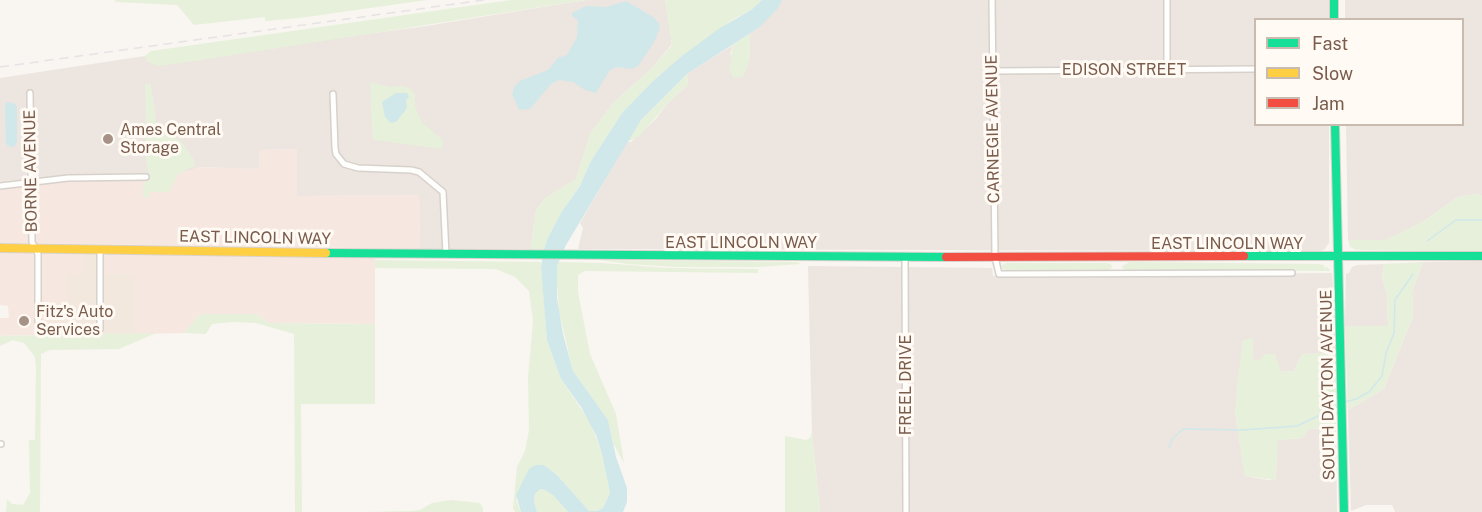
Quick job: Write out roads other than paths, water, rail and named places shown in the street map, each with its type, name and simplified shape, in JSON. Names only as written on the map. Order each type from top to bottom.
[{"type":"main road","points":[[1334,0],[1334,18]]},
{"type":"main road","name":"SOUTH DAYTON AVENUE","points":[[1335,126],[1344,512]]},
{"type":"main road","name":"EAST LINCOLN WAY","points":[[0,248],[530,255],[1339,258],[1482,256]]},
{"type":"street","name":"CARNEGIE AVENUE","points":[[992,0],[995,257]]},
{"type":"street","points":[[1167,0],[1167,70]]},
{"type":"street","name":"EDISON STREET","points":[[993,70],[1254,69]]},
{"type":"street","name":"BORNE AVENUE","points":[[30,93],[32,242],[38,254],[38,321]]},
{"type":"street","points":[[333,94],[334,148],[344,165],[358,168],[411,170],[425,177],[443,192],[446,254]]},
{"type":"street","points":[[0,186],[68,178],[146,177]]},
{"type":"street","points":[[100,249],[100,329]]},
{"type":"street","name":"FREEL DRIVE","points":[[905,257],[906,512]]},
{"type":"street","points":[[995,257],[998,272],[1001,274],[1292,273]]},
{"type":"water","points":[[762,0],[782,0],[778,8],[760,27],[687,74],[641,120],[566,245],[557,266],[557,298],[563,334],[573,371],[608,420],[616,457],[627,488],[627,502],[623,512],[568,512],[554,496],[540,489],[535,494],[534,502],[537,512],[521,512],[516,495],[529,469],[535,465],[544,465],[557,475],[589,511],[603,508],[610,493],[596,435],[581,407],[561,379],[547,340],[541,268],[548,238],[562,211],[580,186],[591,161],[622,113],[682,56],[720,28],[751,10]]},
{"type":"water","points":[[626,1],[653,17],[659,23],[660,28],[653,44],[638,66],[632,69],[616,67],[609,71],[596,93],[585,90],[573,82],[559,80],[551,84],[530,109],[519,110],[512,94],[514,87],[520,81],[548,70],[558,58],[567,55],[577,37],[578,20],[572,16],[572,13],[586,6],[606,7]]},
{"type":"water","points":[[396,93],[407,93],[409,97],[406,100],[407,107],[404,112],[396,122],[391,123],[385,117],[382,102]]},
{"type":"water","points":[[10,102],[17,108],[17,142],[14,147],[6,143],[5,108],[6,103]]},
{"type":"waterway","points":[[1427,241],[1456,220],[1482,220]]},
{"type":"waterway","points":[[1345,402],[1369,392],[1382,376],[1386,353],[1394,333],[1395,300],[1413,274]]},
{"type":"waterway","points":[[1169,448],[1172,439],[1183,429],[1242,430],[1297,426],[1339,406]]},
{"type":"railway","points":[[0,67],[484,0]]},
{"type":"place","name":"Ames Central Storage","points":[[108,139]]},
{"type":"place","name":"Fitz's Auto Services","points":[[24,321]]}]
